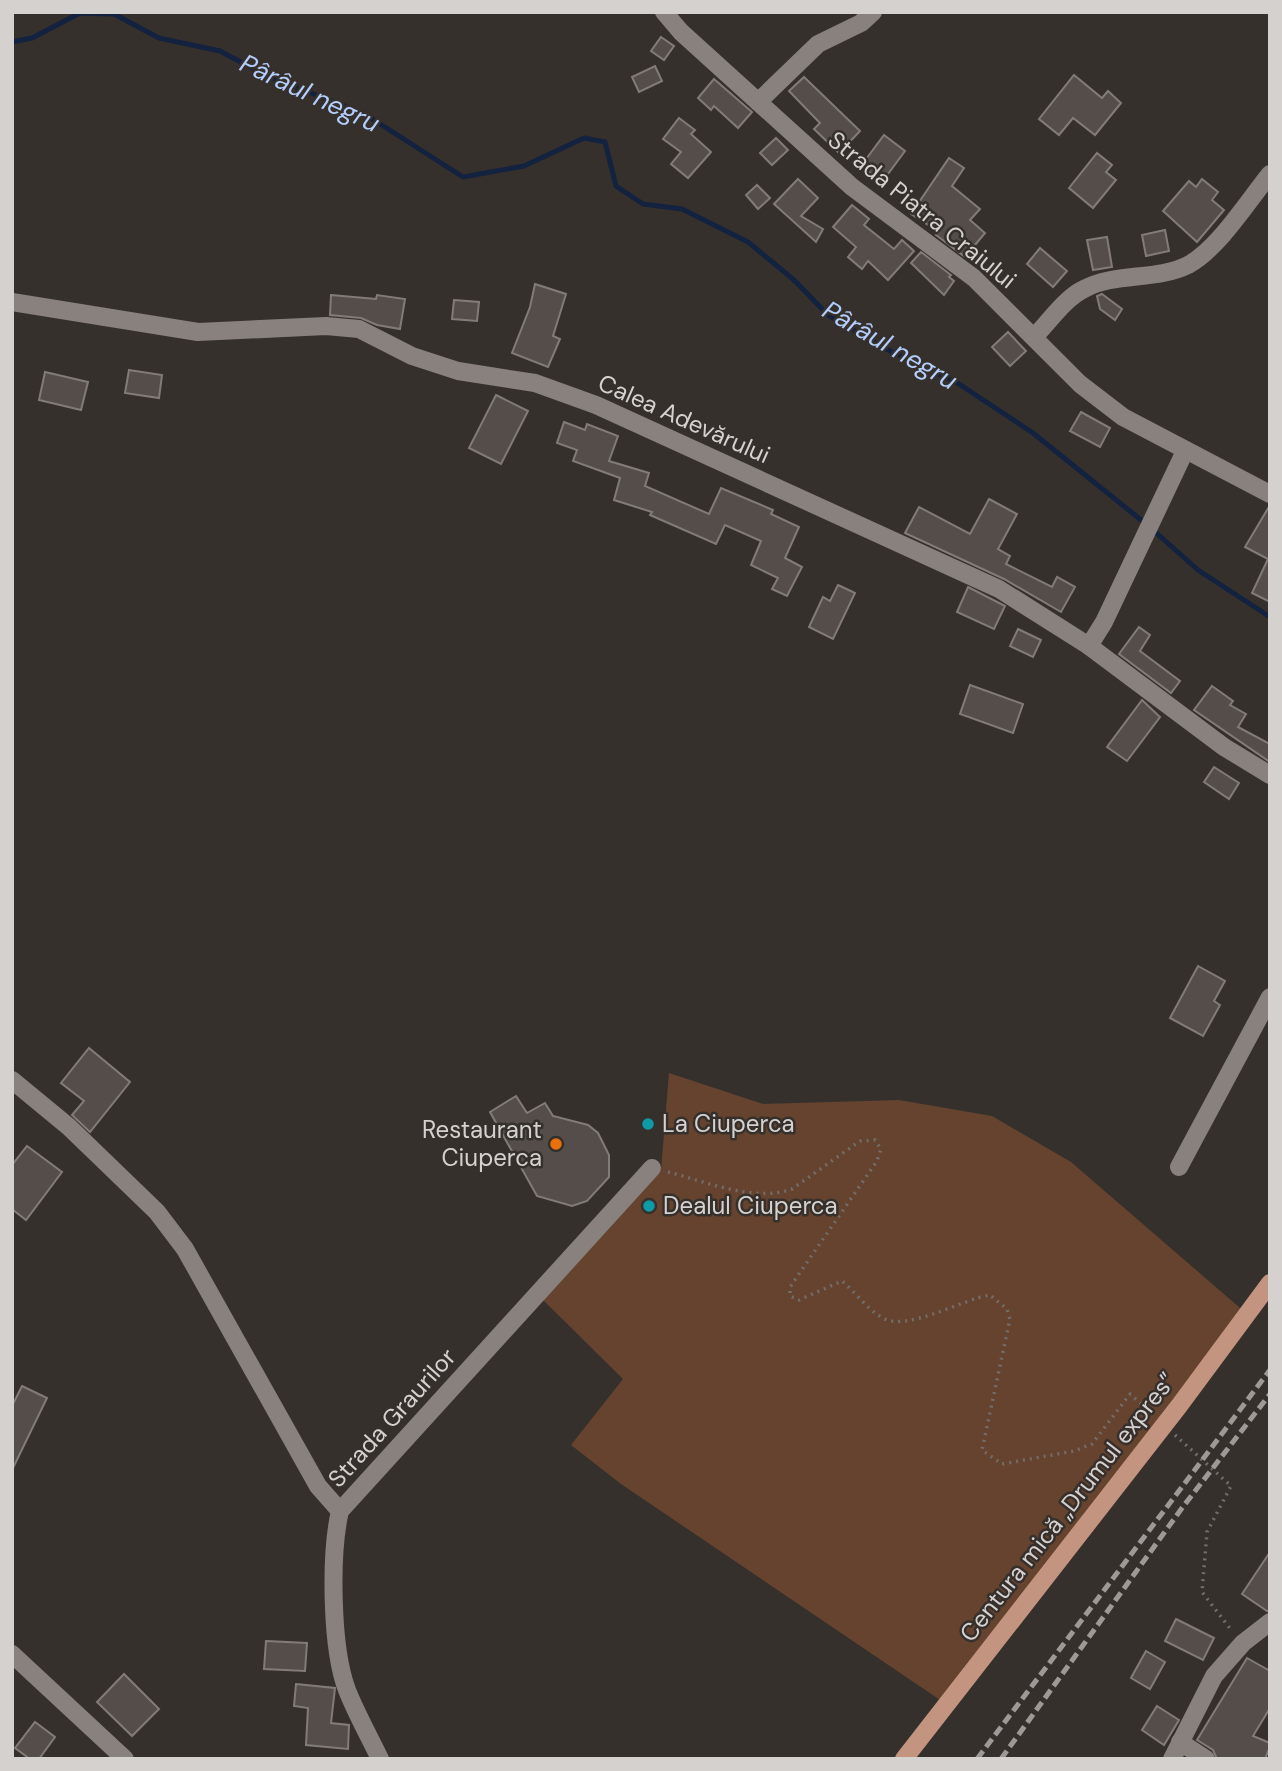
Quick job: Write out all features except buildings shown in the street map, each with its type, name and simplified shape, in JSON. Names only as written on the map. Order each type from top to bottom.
[{"type":"main road","name":"Centura mică „Drumul expres”","points":[[904,1759],[1179,1406],[1270,1283]]},
{"type":"street","name":"Strada Piatra Craiului","points":[[664,12],[681,32],[852,187],[974,278],[1080,384],[1123,417],[1270,494]]},
{"type":"street","points":[[758,102],[818,44],[861,23],[873,12]]},
{"type":"street","points":[[1034,337],[1081,290],[1190,264],[1211,247],[1270,174]]},
{"type":"street","name":"Calea Adevărului","points":[[12,302],[198,332],[326,326],[359,330],[412,356],[458,371],[535,383],[596,405],[999,589],[1089,646],[1224,747],[1270,775]]},
{"type":"street","points":[[1089,646],[1104,622],[1185,451]]},
{"type":"street","points":[[1179,1167],[1270,998]]},
{"type":"street","points":[[12,1080],[69,1127],[158,1212],[185,1249],[318,1486],[340,1511]]},
{"type":"street","name":"Strada Graurilor","points":[[380,1759],[346,1688],[338,1646],[333,1540],[340,1511],[652,1168]]},
{"type":"street","points":[[1206,1759],[1176,1751],[1214,1676],[1243,1643],[1270,1622]]},
{"type":"street","points":[[12,1654],[125,1759]]},
{"type":"path","points":[[652,1168],[760,1194],[782,1193],[792,1189],[860,1141],[875,1140],[881,1149],[877,1161],[790,1287],[790,1296],[799,1300],[842,1281],[885,1320],[909,1321],[990,1295],[1007,1308],[1010,1319],[982,1450],[1002,1464],[1074,1451],[1092,1444],[1130,1394],[1161,1421]]},
{"type":"path","points":[[1171,1431],[1231,1486],[1207,1532],[1202,1592],[1243,1643]]},
{"type":"shaded area","points":[[669,1073],[763,1104],[899,1100],[992,1116],[1071,1162],[1247,1314],[946,1704],[621,1484],[571,1445],[623,1379],[538,1295],[661,1170]]},
{"type":"waterway","name":"Pârâul negru","points":[[12,42],[32,38],[80,13],[114,14],[159,38],[220,51],[269,77],[363,113],[463,177],[524,166],[584,138],[605,142],[616,186],[643,204],[682,209],[748,242],[794,280],[827,314],[882,347],[959,384],[1033,433],[1146,524]]},
{"type":"waterway","name":"Pârâul negru","points":[[1153,530],[1198,570],[1270,617]]},
{"type":"railway","points":[[977,1759],[1270,1370]]},
{"type":"railway","points":[[1001,1759],[1182,1508],[1270,1394]]},
{"type":"place","name":"La Ciuperca","points":[[648,1124]]},
{"type":"place","name":"Restaurant Ciuperca","points":[[556,1144]]},
{"type":"place","name":"Dealul Ciuperca","points":[[649,1206]]}]
